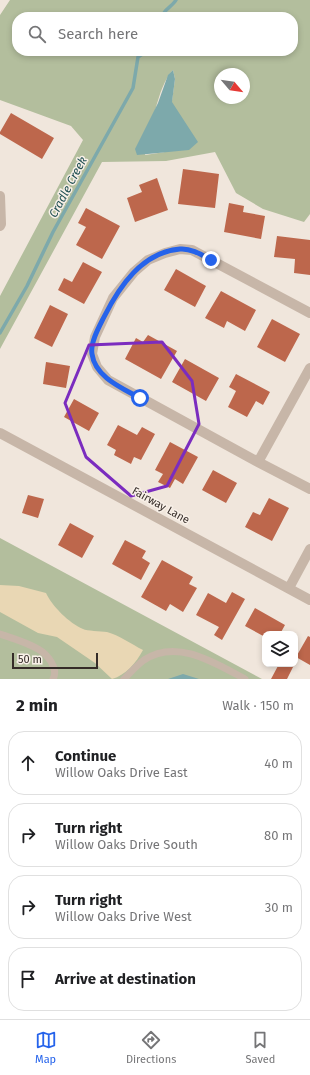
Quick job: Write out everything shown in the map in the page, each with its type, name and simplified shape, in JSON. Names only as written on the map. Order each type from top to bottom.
[{"type":"street","points":[[0,196],[0,226]]},
{"type":"street","points":[[310,312],[192,250],[180,249],[148,260],[134,272],[113,298],[95,337],[92,354],[97,367],[108,380],[258,462],[310,488]]},
{"type":"street","points":[[258,462],[310,368]]},
{"type":"street","name":"Fairway Lane","points":[[0,433],[310,600]]},
{"type":"street","points":[[289,588],[310,549]]},
{"type":"lane","points":[[0,634],[39,649],[51,660],[55,670],[55,677],[53,679]]},
{"type":"lane","points":[[124,679],[144,660],[163,652],[183,652],[205,658],[245,679]]},
{"type":"highlighted area","points":[[162,342],[192,381],[199,424],[167,486],[131,496],[86,457],[65,403],[89,345]]},
{"type":"green space","points":[[10,0],[310,0],[310,214],[304,222],[263,209],[236,193],[215,152],[166,161],[102,162],[0,349],[0,296],[83,140],[71,126],[0,100],[0,15]],"holes":[[[173,70],[175,79],[165,152],[145,155],[155,110],[167,77]]]},
{"type":"green space","points":[[0,538],[262,679],[0,679]]},
{"type":"sand","points":[[0,585],[19,586],[46,593],[52,603],[72,623],[85,630],[112,633],[143,650],[130,668],[122,675],[112,679],[95,663],[57,637],[38,633],[0,612]]},
{"type":"water","points":[[173,70],[175,79],[172,102],[198,142],[189,150],[137,155],[135,149],[158,103],[168,75]]},
{"type":"water","points":[[183,674],[199,679],[168,679]]},
{"type":"building","points":[[11,113],[54,138],[42,159],[0,134]]},
{"type":"building","points":[[183,169],[219,174],[215,208],[178,204]]},
{"type":"building","points":[[157,178],[168,210],[135,222],[127,198],[142,192],[139,185]]},
{"type":"building","points":[[229,203],[244,206],[243,212],[265,216],[261,239],[224,232]]},
{"type":"building","points":[[86,208],[120,226],[102,259],[76,245],[86,227],[78,223]]},
{"type":"building","points":[[277,236],[310,240],[310,275],[294,273],[295,259],[274,257]]},
{"type":"building","points":[[83,262],[102,272],[84,304],[58,290],[64,278],[72,282]]},
{"type":"building","points":[[176,269],[206,286],[195,307],[164,290]]},
{"type":"building","points":[[221,291],[256,310],[245,331],[227,321],[224,328],[205,318]]},
{"type":"building","points":[[50,305],[68,314],[52,347],[34,338]]},
{"type":"building","points":[[272,319],[300,334],[285,362],[257,347]]},
{"type":"building","points":[[148,335],[177,351],[161,379],[125,359],[136,338],[143,342]]},
{"type":"building","points":[[185,359],[219,378],[206,401],[172,382]]},
{"type":"building","points":[[46,362],[70,366],[66,388],[43,384]]},
{"type":"building","points":[[236,374],[270,392],[263,405],[256,401],[247,417],[228,407],[236,391],[229,387]]},
{"type":"building","points":[[74,399],[99,413],[89,431],[64,417]]},
{"type":"building","points":[[118,425],[137,435],[142,427],[155,434],[141,460],[134,457],[131,464],[114,455],[116,450],[107,445]]},
{"type":"building","points":[[170,442],[198,457],[183,484],[175,479],[170,488],[158,482],[163,474],[155,470]]},
{"type":"building","points":[[213,470],[237,483],[226,503],[202,490]]},
{"type":"building","points":[[28,495],[44,499],[38,518],[22,513]]},
{"type":"building","points":[[269,498],[289,508],[272,541],[245,527],[253,512],[260,515]]},
{"type":"building","points":[[70,523],[94,536],[82,558],[58,545]]},
{"type":"building","points":[[125,540],[146,551],[142,558],[150,563],[141,580],[112,564]]},
{"type":"building","points":[[162,560],[193,577],[189,584],[197,588],[183,612],[170,604],[166,611],[141,597]]},
{"type":"building","points":[[232,592],[245,599],[222,640],[214,635],[219,627],[196,615],[208,593],[226,603]]},
{"type":"building","points":[[255,608],[285,625],[282,631],[262,631],[262,635],[245,626]]},
{"type":"building","points":[[308,636],[310,637],[310,665],[298,658],[298,654]]},
{"type":"building","points":[[277,667],[293,667],[287,679],[271,679]]},
{"type":"waterway","name":"Cradle Creek","points":[[164,12],[176,0]]},
{"type":"waterway","name":"Cradle Creek","points":[[0,333],[27,286],[53,232],[133,88],[138,57],[140,56]]},
{"type":"route","points":[[140,398],[108,380],[97,367],[92,354],[95,337],[113,298],[134,272],[148,260],[165,253],[180,249],[192,250],[211,260]]}]
